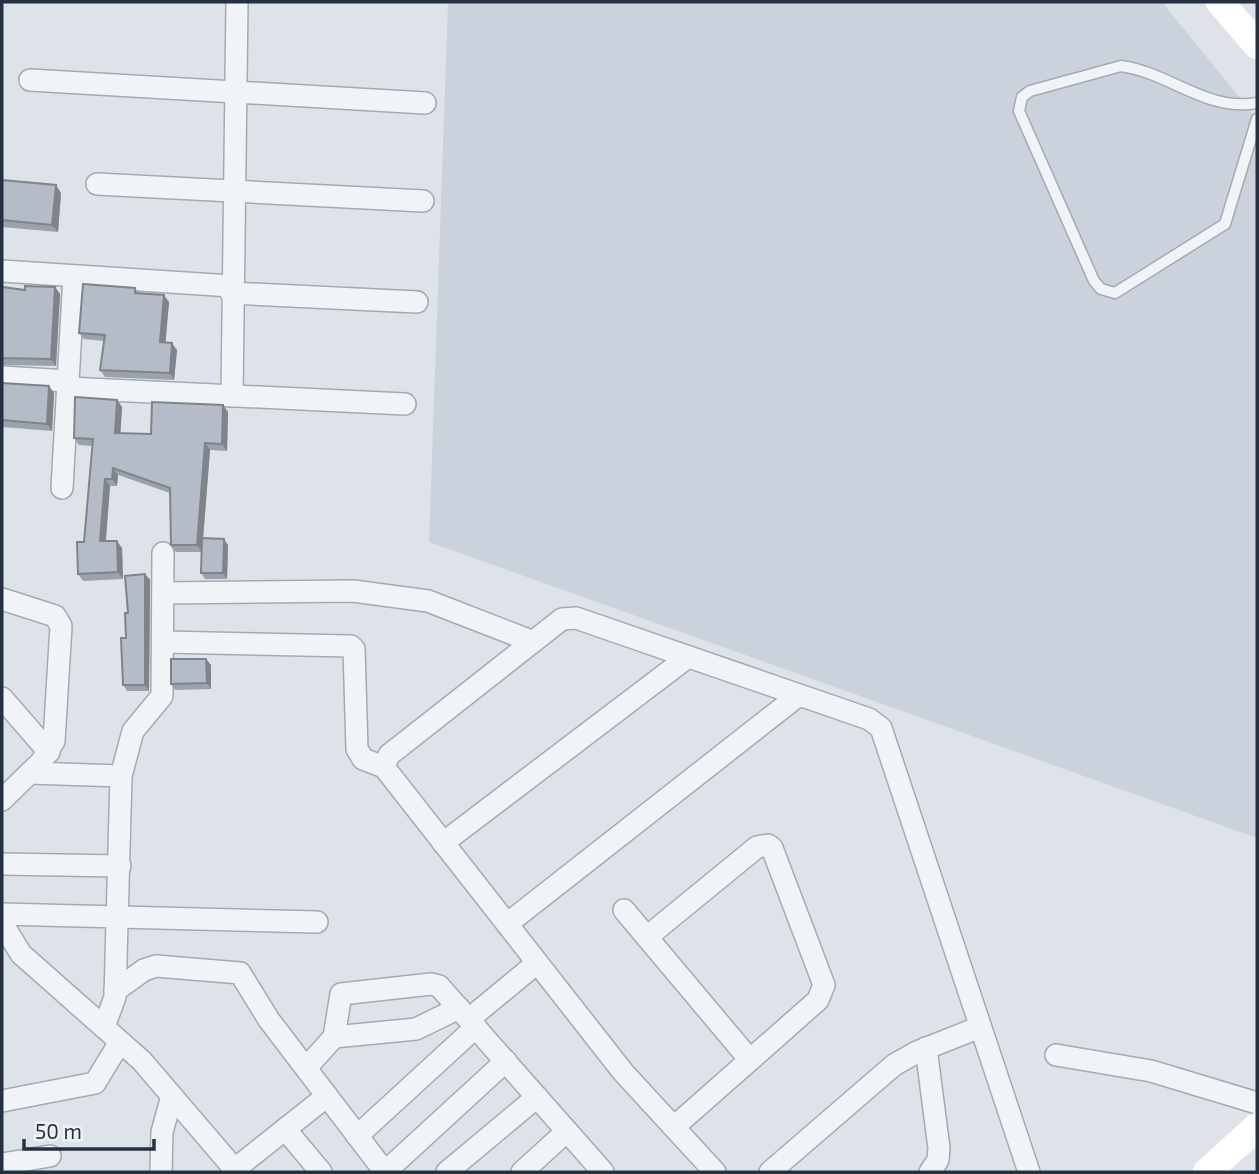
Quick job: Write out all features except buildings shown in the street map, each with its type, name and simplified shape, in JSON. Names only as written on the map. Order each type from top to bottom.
[{"type":"street","points":[[232,396],[231,289],[237,2]]},
{"type":"street","points":[[1220,2],[1257,45]]},
{"type":"street","points":[[30,80],[425,103]]},
{"type":"street","points":[[97,184],[423,201]]},
{"type":"street","points":[[2,271],[417,302]]},
{"type":"street","points":[[62,488],[74,276]]},
{"type":"street","points":[[2,376],[68,384],[232,396],[405,404]]},
{"type":"street","points":[[104,1027],[113,1009],[115,991],[121,776],[133,730],[162,696],[163,553]]},
{"type":"street","points":[[163,593],[353,592],[428,600],[531,641]]},
{"type":"street","points":[[2,598],[55,615],[59,620],[56,732],[49,752],[2,800]]},
{"type":"street","points":[[384,767],[389,755],[554,622],[569,617],[869,719],[881,728],[1029,1172]]},
{"type":"street","points":[[163,642],[351,646],[357,749],[363,759],[384,767],[623,1072],[715,1172]]},
{"type":"street","points":[[443,843],[688,657]]},
{"type":"street","points":[[507,924],[799,695]]},
{"type":"street","points":[[2,698],[49,752]]},
{"type":"street","points":[[30,773],[121,776]]},
{"type":"street","points":[[647,937],[757,847],[768,845],[772,848],[824,985],[818,1000],[674,1127]]},
{"type":"street","points":[[2,864],[120,866]]},
{"type":"street","points":[[624,910],[750,1060]]},
{"type":"street","points":[[2,914],[317,922]]},
{"type":"street","points":[[2,923],[9,946],[120,1042],[172,1096],[236,1171],[327,1096]]},
{"type":"street","points":[[357,1136],[468,1018],[537,962]]},
{"type":"street","points":[[115,991],[144,970],[156,966],[240,973],[269,1020],[385,1172],[506,1061]]},
{"type":"street","points":[[306,1068],[334,1037],[338,997],[344,992],[431,984],[444,990],[567,1131],[597,1170]]},
{"type":"street","points":[[334,1037],[416,1029],[468,1018]]},
{"type":"street","points":[[770,1172],[894,1065],[926,1048],[980,1027]]},
{"type":"street","points":[[2,1101],[95,1083],[120,1042]]},
{"type":"street","points":[[926,1048],[939,1148],[938,1160],[930,1172]]},
{"type":"street","points":[[1056,1055],[1151,1071],[1257,1103]]},
{"type":"street","points":[[161,1172],[162,1132],[172,1096]]},
{"type":"street","points":[[447,1172],[537,1097]]},
{"type":"street","points":[[1208,1172],[1257,1127]]},
{"type":"street","points":[[285,1129],[321,1172]]},
{"type":"street","points":[[522,1172],[567,1131]]},
{"type":"street","points":[[2,1164],[51,1156]]},
{"type":"lane","points":[[1257,103],[1240,106],[1222,104],[1137,68],[1121,66],[1030,91],[1022,97],[1019,111],[1094,281],[1101,289],[1115,293],[1225,224],[1257,119]]},
{"type":"shaded area","points":[[448,2],[1162,2],[1257,119],[1257,838],[429,542]]}]
